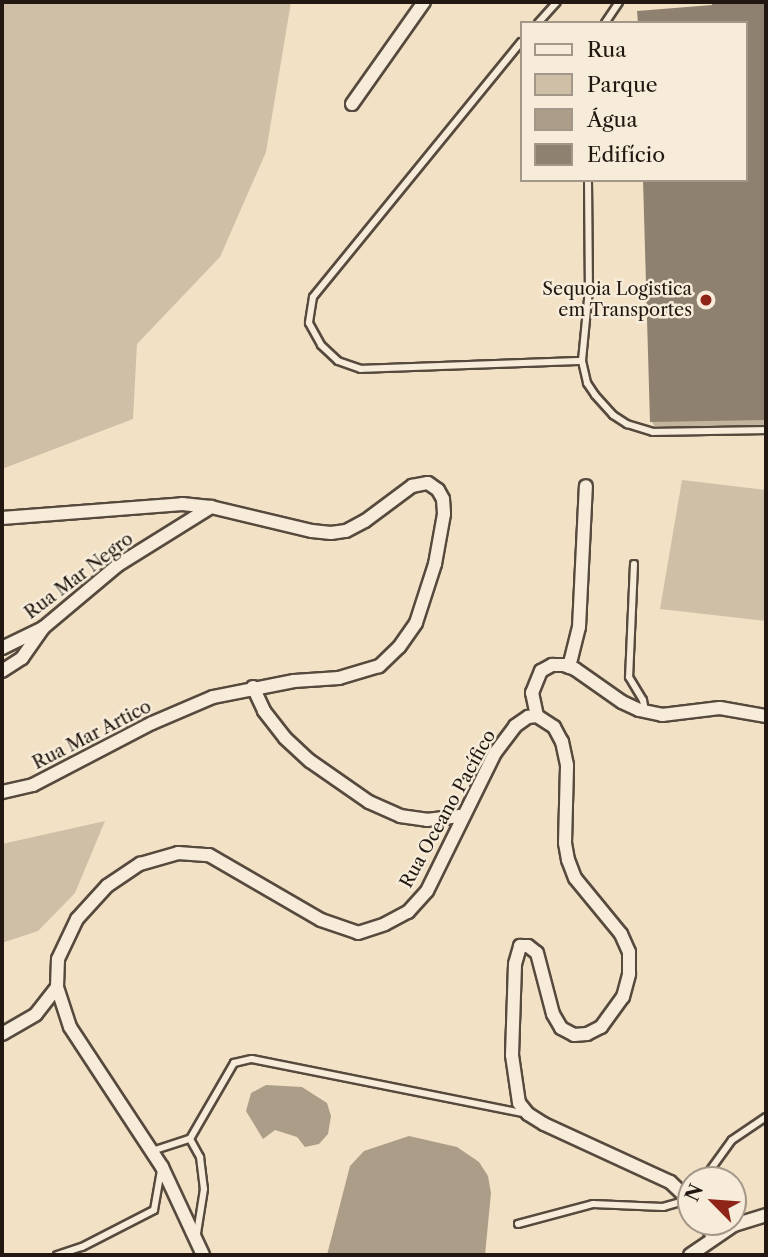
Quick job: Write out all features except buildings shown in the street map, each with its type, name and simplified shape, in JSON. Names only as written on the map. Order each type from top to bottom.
[{"type":"street","points":[[352,104],[424,2]]},
{"type":"street","name":"Rua Mar Artico","points":[[2,792],[33,785],[197,703],[253,687],[358,674],[379,666],[399,648],[416,623],[426,596],[444,514],[443,499],[438,490],[428,483],[420,483],[365,522],[331,533],[211,507]]},
{"type":"street","points":[[569,667],[579,628],[586,486]]},
{"type":"street","points":[[2,518],[156,504],[211,507]]},
{"type":"street","name":"Rua Mar Negro","points":[[2,648],[43,628],[118,565],[211,507]]},
{"type":"street","points":[[2,671],[22,658],[43,628]]},
{"type":"street","points":[[677,1188],[670,1182],[528,1114],[519,1103],[512,1055],[515,964],[520,946],[528,946],[537,953],[553,1014],[561,1028],[574,1035],[587,1034],[608,1018],[623,997],[629,974],[629,953],[621,934],[575,878],[568,860],[565,843],[567,765],[562,741],[554,727],[537,716],[532,693],[541,671],[552,665],[569,667],[622,702],[645,711],[662,715],[720,708],[766,716]]},
{"type":"street","points":[[253,687],[264,711],[285,738],[310,761],[369,802],[400,816],[427,820],[462,816]]},
{"type":"street","name":"Rua Oceano Pacífico","points":[[57,987],[58,959],[77,919],[107,886],[140,864],[178,853],[209,855],[321,920],[358,933],[408,912],[427,891],[495,753],[515,726],[528,717],[537,716]]},
{"type":"street","points":[[2,1034],[36,1014],[57,987]]},
{"type":"street","points":[[57,987],[70,1027],[162,1167],[204,1255]]},
{"type":"street","points":[[690,1255],[734,1225],[766,1215]]},
{"type":"lane","points":[[540,21],[557,2]]},
{"type":"lane","points":[[606,21],[619,2]]},
{"type":"lane","points":[[520,43],[313,298],[309,323],[321,345],[338,361],[361,369],[582,360]]},
{"type":"lane","points":[[588,182],[589,289],[582,360],[587,383],[595,395],[613,415],[626,424],[653,432],[766,430]]},
{"type":"lane","points":[[634,564],[629,677],[645,711]]},
{"type":"lane","points":[[152,1151],[190,1139],[234,1063],[251,1059],[528,1114]]},
{"type":"lane","points":[[713,1166],[732,1140],[766,1117]]},
{"type":"lane","points":[[190,1139],[200,1157],[204,1189],[195,1241]]},
{"type":"lane","points":[[57,1255],[82,1247],[153,1210],[162,1167]]},
{"type":"lane","points":[[518,1224],[593,1204],[663,1207],[677,1203]]},
{"type":"green space","points":[[2,2],[291,2],[266,152],[220,257],[137,344],[133,419],[2,469]]},
{"type":"green space","points":[[682,480],[766,490],[766,621],[660,609]]},
{"type":"green space","points":[[105,821],[75,893],[38,931],[2,943],[2,844]]},
{"type":"water","points":[[266,1085],[302,1087],[327,1103],[331,1116],[328,1134],[319,1144],[305,1147],[297,1137],[275,1130],[263,1139],[246,1111],[251,1093]]},
{"type":"water","points":[[409,1136],[457,1147],[479,1162],[488,1176],[491,1193],[485,1255],[327,1255],[350,1166],[364,1151]]},
{"type":"place","name":"Sequoia Logistica em Transportes","points":[[706,300]]}]
